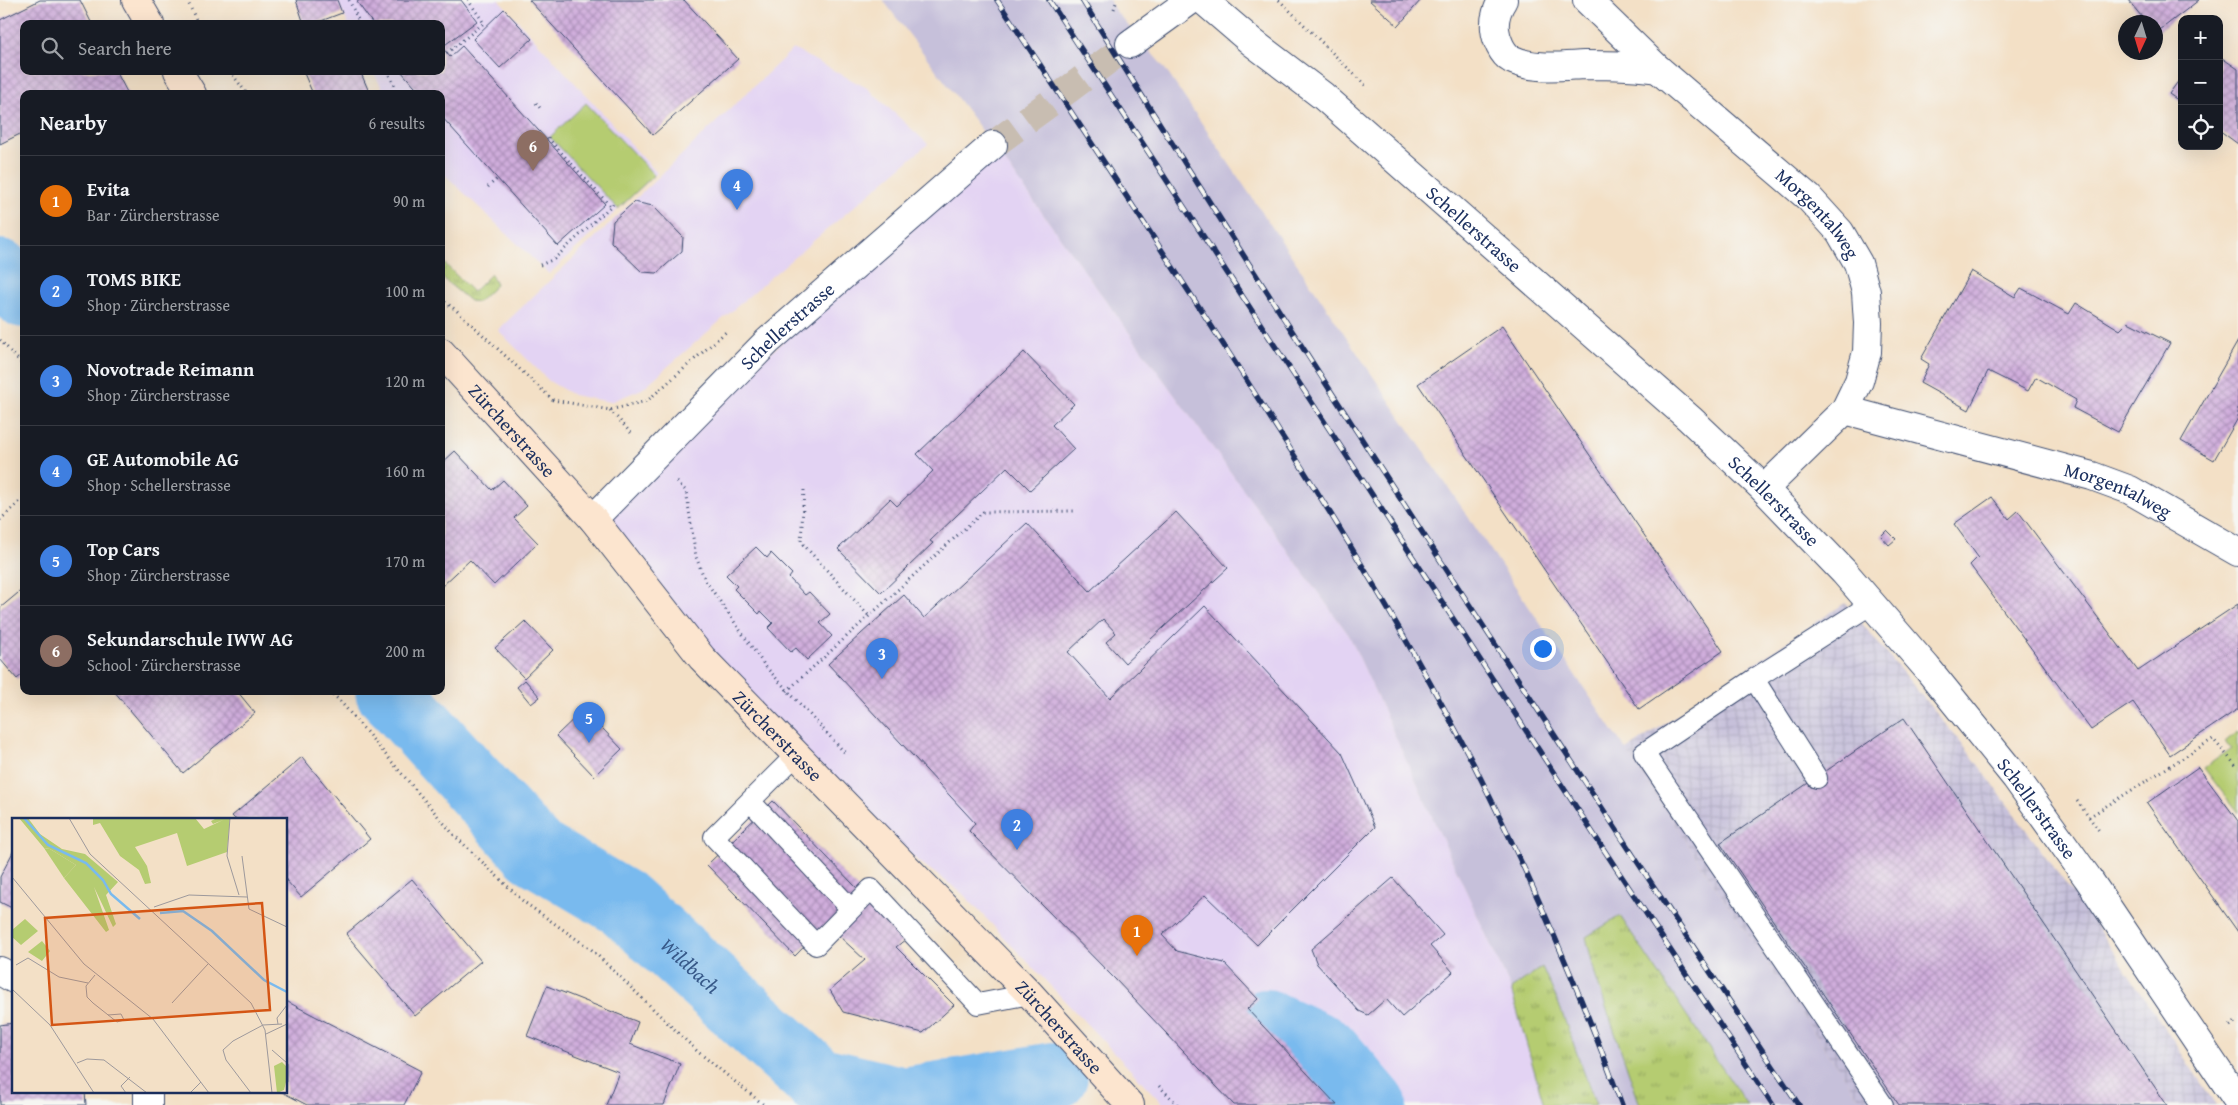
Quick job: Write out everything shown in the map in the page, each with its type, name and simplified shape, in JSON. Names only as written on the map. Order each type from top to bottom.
[{"type":"main road","points":[[136,0],[148,20]]},
{"type":"main road","points":[[180,75],[190,90]]},
{"type":"main road","name":"Zürcherstrasse","points":[[445,356],[593,519],[702,658],[1030,994],[1130,1105]]},
{"type":"street","points":[[1130,44],[1191,0]]},
{"type":"street","name":"Schellerstrasse","points":[[1203,0],[1252,42],[1331,103],[1690,419],[1764,489],[1873,603],[2016,778],[2087,877],[2238,1101]]},
{"type":"street","points":[[1503,0],[1494,20],[1495,35],[1501,48],[1509,58],[1524,64],[1543,66],[1618,65],[1658,69]]},
{"type":"street","name":"Morgentalweg","points":[[1587,0],[1658,69],[1809,198],[1840,232],[1858,263],[1866,292],[1868,323],[1867,352],[1859,381],[1845,410],[1764,489]]},
{"type":"street","name":"Schellerstrasse","points":[[593,519],[768,341],[993,145]]},
{"type":"street","name":"Morgentalweg","points":[[1845,410],[2092,476],[2130,490],[2238,552]]},
{"type":"street","points":[[0,971],[12,977]]},
{"type":"street","points":[[148,1092],[148,1105]]},
{"type":"lane","points":[[1873,603],[1644,753],[1883,1105]]},
{"type":"lane","points":[[1754,680],[1816,778]]},
{"type":"lane","points":[[796,755],[714,837],[809,938],[816,945],[871,889],[978,1004],[1030,994]]},
{"type":"lane","points":[[750,801],[851,909]]},
{"type":"path","points":[[187,0],[196,20]]},
{"type":"path","points":[[349,0],[358,20]]},
{"type":"path","points":[[447,53],[484,22],[468,0]]},
{"type":"path","points":[[1114,9],[1117,0]]},
{"type":"path","points":[[233,75],[244,90]]},
{"type":"path","points":[[389,75],[396,88]]},
{"type":"path","points":[[536,103],[540,108]]},
{"type":"path","points":[[540,265],[554,259],[612,205],[548,138]]},
{"type":"path","points":[[488,187],[498,178]]},
{"type":"path","points":[[445,302],[553,400],[610,410]]},
{"type":"path","points":[[0,340],[20,362]]},
{"type":"path","points":[[804,490],[801,542],[868,616]]},
{"type":"path","points":[[686,491],[696,557],[705,580],[765,666],[851,759]]},
{"type":"path","points":[[0,520],[20,502]]},
{"type":"path","points":[[787,690],[983,512],[1076,511]]},
{"type":"path","points":[[333,695],[454,835],[524,902],[592,950],[697,1051],[764,1105]]},
{"type":"path","points":[[2089,817],[2213,739],[2238,768]]},
{"type":"path","points":[[2230,1026],[2238,1020]]},
{"type":"path","points":[[1158,1084],[1178,1105]]},
{"type":"path","points":[[1167,1101],[1171,1098]]},
{"type":"shaded area","points":[[337,0],[499,0],[657,173],[549,274],[445,175],[445,90],[383,90],[375,75],[445,75],[445,20],[346,20]]},
{"type":"shaded area","points":[[883,0],[1109,0],[1114,9],[1163,66],[1626,750],[1716,888],[1863,1105],[1747,1105],[1620,916],[1586,937],[1596,978],[1640,1105],[1596,1105],[1558,1002],[1542,967],[1511,989],[1349,635],[993,145]]},
{"type":"shaded area","points":[[793,49],[867,88],[928,144],[642,389],[610,402],[573,395],[549,381],[498,330]]},
{"type":"shaded area","points":[[993,145],[1349,635],[1511,989],[1544,1105],[1164,1105],[963,894],[855,814],[593,519]]},
{"type":"shaded area","points":[[1845,603],[1971,755],[2088,914],[2216,1105],[1863,1105],[1716,888],[1626,750]]},
{"type":"green space","points":[[586,103],[654,175],[618,209],[550,137]]},
{"type":"green space","points":[[445,264],[473,292],[491,274],[496,285],[478,302],[470,301],[445,280]]},
{"type":"green space","points":[[2238,731],[2238,813],[2204,768],[2232,748],[2225,742]]},
{"type":"green space","points":[[1620,916],[1747,1105],[1640,1105],[1596,978],[1586,937]]},
{"type":"green space","points":[[1542,967],[1558,1002],[1596,1105],[1544,1105],[1511,989]]},
{"type":"building","points":[[40,0],[80,0],[90,20],[20,20],[20,75],[118,75],[126,90],[20,90],[20,134],[0,144],[0,20]]},
{"type":"building","points":[[296,0],[337,0],[342,13],[324,20],[303,20]]},
{"type":"building","points":[[360,0],[461,0],[477,21],[445,45],[445,20],[370,20],[357,2]]},
{"type":"building","points":[[529,0],[684,0],[738,59],[653,135]]},
{"type":"building","points":[[1369,0],[1421,0],[1398,26]]},
{"type":"building","points":[[2128,0],[2199,0],[2163,28],[2163,15],[2140,15]]},
{"type":"building","points":[[504,9],[532,39],[500,68],[473,39]]},
{"type":"building","points":[[462,46],[605,204],[558,246],[445,120],[445,90],[418,90],[404,75],[445,75],[445,51],[450,57]]},
{"type":"building","points":[[2223,59],[2238,69],[2238,144],[2223,133]]},
{"type":"building","points":[[305,75],[362,75],[368,90],[311,90]]},
{"type":"building","points":[[2178,82],[2178,100],[2169,94]]},
{"type":"building","points":[[634,202],[653,206],[683,237],[682,251],[657,273],[642,272],[611,242],[613,221]]},
{"type":"building","points":[[1971,271],[2015,297],[2021,288],[2069,314],[2076,303],[2120,330],[2128,322],[2170,343],[2118,432],[2073,408],[2076,400],[2036,377],[2028,391],[1988,371],[1969,410],[1920,383],[1929,364],[1921,359]]},
{"type":"building","points":[[1502,326],[1723,651],[1639,709],[1418,384]]},
{"type":"building","points":[[2238,341],[2238,418],[2214,460],[2181,441]]},
{"type":"building","points":[[1024,352],[1074,404],[1052,425],[1074,449],[1030,490],[1007,467],[930,541],[933,543],[881,593],[838,549],[890,499],[897,506],[933,471],[917,454]]},
{"type":"building","points":[[455,451],[492,490],[503,480],[527,506],[514,518],[538,543],[494,585],[470,560],[445,583],[445,460]]},
{"type":"building","points":[[1992,497],[2009,519],[2018,511],[2138,671],[2238,604],[2238,709],[2170,755],[2133,702],[2091,730],[1970,565],[1978,557],[1954,524]]},
{"type":"building","points":[[1176,512],[1228,568],[1125,663],[1106,642],[1116,633],[1103,619],[1068,652],[1110,698],[1205,606],[1342,753],[1375,827],[1257,945],[1205,895],[1162,935],[1177,951],[1224,963],[1258,999],[1247,1009],[1337,1105],[1234,1105],[1115,979],[969,831],[975,823],[828,664],[904,595],[924,618],[1027,523],[1090,591]]},
{"type":"building","points":[[1887,530],[1896,539],[1889,545],[1881,536]]},
{"type":"building","points":[[756,547],[767,558],[771,553],[792,574],[789,578],[805,595],[809,592],[830,614],[820,623],[832,636],[807,660],[796,648],[791,652],[768,628],[773,623],[761,611],[759,614],[734,589],[737,586],[726,575]]},
{"type":"building","points":[[20,591],[20,676],[17,679],[0,659],[0,608]]},
{"type":"building","points":[[525,621],[553,650],[524,678],[495,648]]},
{"type":"building","points":[[525,680],[540,697],[531,704],[517,687]]},
{"type":"building","points":[[117,695],[240,695],[255,713],[183,773]]},
{"type":"building","points":[[584,709],[622,749],[594,776],[556,736]]},
{"type":"building","points":[[1904,718],[2167,1105],[1899,1105],[1720,843]]},
{"type":"building","points":[[302,757],[370,839],[301,897],[288,882],[288,818],[234,818],[232,816]]},
{"type":"building","points":[[2198,767],[2238,821],[2238,932],[2147,803]]},
{"type":"building","points":[[773,801],[906,939],[896,947],[954,1005],[923,1033],[843,1012],[830,990],[865,960],[826,924],[795,956],[707,865]]},
{"type":"building","points":[[12,854],[12,908],[0,902],[0,877]]},
{"type":"building","points":[[1393,878],[1443,935],[1430,946],[1453,972],[1402,1017],[1386,999],[1368,1015],[1359,1011],[1317,964],[1311,949]]},
{"type":"building","points":[[412,879],[481,961],[415,1016],[346,934]]},
{"type":"building","points":[[547,986],[638,1022],[630,1044],[680,1064],[664,1105],[606,1105],[619,1072],[527,1036]]},
{"type":"building","points":[[288,1002],[421,1071],[404,1105],[307,1105],[282,1092],[288,1092]]},
{"type":"building","points":[[12,1023],[12,1092],[85,1092],[86,1105],[0,1105],[0,1025]]},
{"type":"waterway","name":"Wildbach","points":[[0,273],[20,290]]},
{"type":"waterway","name":"Wildbach","points":[[393,695],[534,851],[624,904],[817,1080],[904,1101],[1054,1076]]},
{"type":"waterway","name":"Wildbach","points":[[1266,1023],[1326,1050],[1373,1105]]},
{"type":"tunnel","points":[[993,145],[1130,44]]},
{"type":"railway","points":[[997,0],[1273,421],[1411,648],[1474,765],[1515,848],[1589,1018],[1622,1105]]},
{"type":"railway","points":[[1049,0],[1608,856],[1773,1105]]},
{"type":"railway","points":[[1082,0],[1234,241],[1389,481],[1799,1105]]},
{"type":"place","name":"Sekundarschule IWW AG","points":[[533,171]]},
{"type":"place","name":"GE Automobile AG","points":[[737,210]]},
{"type":"place","name":"Novotrade Reimann","points":[[882,679]]},
{"type":"place","name":"Top Cars","points":[[589,743]]},
{"type":"place","name":"TOMS BIKE","points":[[1017,850]]},
{"type":"place","name":"Evita","points":[[1137,956]]}]
